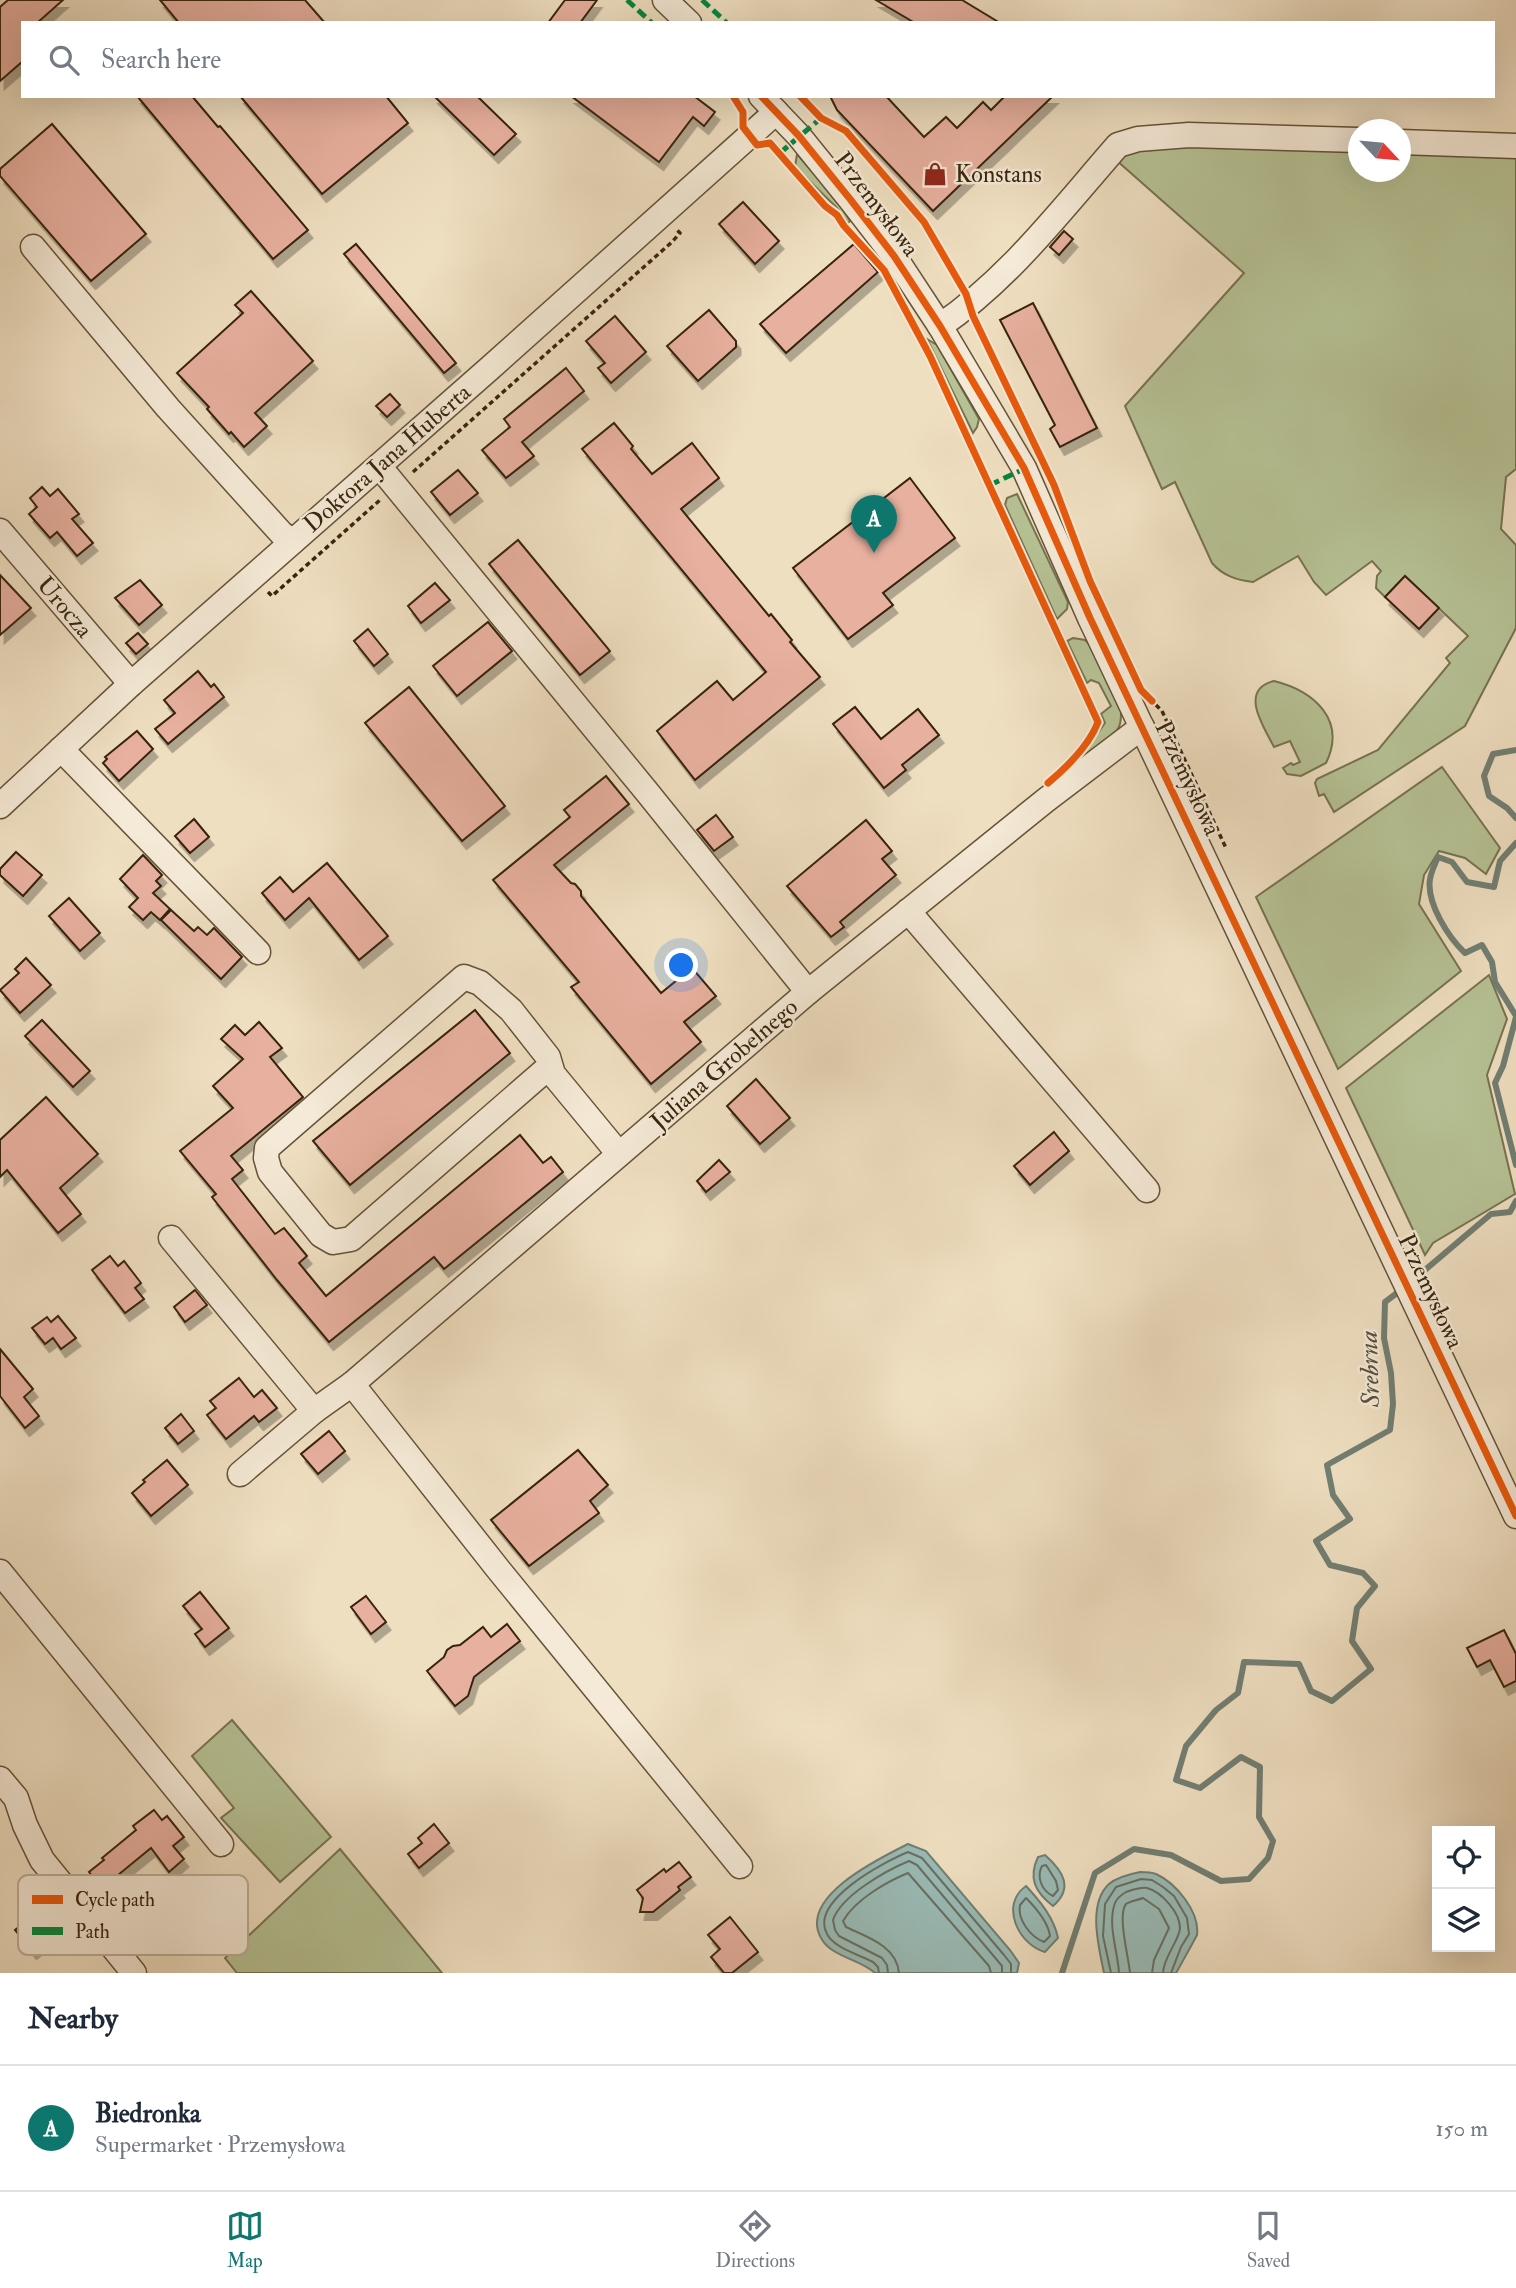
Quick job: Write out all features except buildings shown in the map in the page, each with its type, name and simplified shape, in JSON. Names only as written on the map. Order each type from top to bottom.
[{"type":"street","points":[[665,0],[687,21]]},
{"type":"street","name":"Przemysłowa","points":[[769,104],[799,136],[894,256],[940,326],[1024,468],[1090,618],[1516,1516]]},
{"type":"street","name":"Doktora Jana Huberta","points":[[2,799],[379,466],[769,104]]},
{"type":"street","points":[[940,326],[969,306],[1007,271],[1118,145],[1138,139],[1189,135],[1348,140]]},
{"type":"street","points":[[1411,142],[1516,146]]},
{"type":"street","points":[[33,247],[168,408],[282,534],[293,541]]},
{"type":"street","points":[[379,466],[808,992]]},
{"type":"street","name":"Urocza","points":[[0,531],[131,684]]},
{"type":"street","name":"Juliana Grobelnego","points":[[240,1474],[314,1411],[352,1384],[808,992],[1046,800],[1142,727]]},
{"type":"street","points":[[61,749],[258,952]]},
{"type":"street","points":[[908,911],[1147,1190]]},
{"type":"street","points":[[550,1066],[351,1239],[333,1242],[321,1235],[267,1165],[267,1148],[464,977],[480,983],[511,1010],[548,1057],[553,1074],[562,1087],[619,1154]]},
{"type":"street","points":[[171,1238],[314,1411]]},
{"type":"street","points":[[352,1384],[490,1559],[740,1866]]},
{"type":"street","points":[[0,1573],[221,1844]]},
{"type":"street","points":[[0,1779],[16,1798],[25,1825],[42,1860],[54,1875]]},
{"type":"street","points":[[119,1955],[134,1973]]},
{"type":"path","points":[[265,590],[272,596],[672,242]]},
{"type":"green space","points":[[1172,144],[1348,145],[1348,182],[1411,182],[1411,147],[1516,152],[1516,469],[1506,477],[1501,529],[1516,545],[1516,628],[1465,726],[1334,812],[1324,794],[1319,796],[1315,783],[1317,779],[1378,750],[1450,663],[1446,658],[1468,636],[1405,576],[1385,597],[1376,588],[1377,576],[1381,571],[1372,561],[1326,595],[1314,582],[1298,556],[1253,582],[1231,577],[1212,563],[1175,482],[1162,489],[1125,406],[1244,273],[1115,159],[1127,150]]},
{"type":"green space","points":[[797,154],[839,203],[850,221],[848,223],[837,208],[795,167]]},
{"type":"green space","points":[[927,339],[937,345],[979,419],[973,433]]},
{"type":"green space","points":[[1017,494],[1068,602],[1067,609],[1057,619],[1005,505],[1007,498]]},
{"type":"green space","points":[[1073,638],[1085,640],[1090,645],[1121,711],[1116,731],[1073,768],[1105,723],[1101,714],[1111,706],[1099,683],[1091,680],[1087,683],[1067,641]]},
{"type":"green space","points":[[1274,681],[1314,700],[1329,721],[1332,733],[1331,748],[1326,763],[1301,776],[1287,774],[1283,768],[1300,762],[1290,741],[1274,747],[1257,710],[1257,692]]},
{"type":"green space","points":[[1442,767],[1500,848],[1486,874],[1465,858],[1439,851],[1424,875],[1419,904],[1461,971],[1338,1069],[1256,897]]},
{"type":"green space","points":[[1489,975],[1507,1019],[1487,1075],[1515,1194],[1433,1243],[1425,1255],[1346,1088]]},
{"type":"green space","points":[[232,1720],[331,1837],[280,1882],[221,1818],[234,1808],[192,1756]]},
{"type":"green space","points":[[340,1849],[442,1973],[237,1973],[225,1958],[228,1955],[248,1955],[248,1936]]},
{"type":"water","points":[[908,1844],[926,1851],[1010,1950],[1019,1963],[1017,1973],[875,1973],[832,1950],[826,1944],[821,1938],[817,1923],[821,1908],[831,1894],[862,1869]]},
{"type":"water","points":[[1045,1855],[1057,1867],[1064,1880],[1063,1893],[1053,1906],[1038,1890],[1034,1878],[1038,1857]]},
{"type":"water","points":[[1140,1872],[1156,1874],[1179,1891],[1195,1917],[1197,1935],[1176,1973],[1104,1973],[1096,1927],[1098,1903],[1109,1884]]},
{"type":"water","points":[[1026,1886],[1046,1910],[1056,1931],[1058,1938],[1045,1952],[1027,1941],[1016,1924],[1014,1903]]},
{"type":"waterway","name":"Srebrna","points":[[1516,750],[1493,754],[1484,776],[1489,796],[1516,818]]},
{"type":"waterway","name":"Srebrna","points":[[1516,843],[1500,861],[1494,887],[1467,882],[1452,862],[1438,857],[1430,888],[1440,919],[1465,953],[1482,945],[1492,962],[1495,982],[1516,1016]]},
{"type":"waterway","name":"Srebrna","points":[[1516,1017],[1503,1066],[1495,1083],[1516,1165]]},
{"type":"waterway","name":"Srebrna","points":[[1412,1281],[1491,1214],[1510,1212],[1516,1201]]},
{"type":"waterway","name":"Srebrna","points":[[1062,1973],[1095,1873],[1134,1849],[1171,1855],[1221,1881],[1249,1879],[1268,1858],[1273,1841],[1259,1817],[1260,1767],[1241,1757],[1200,1788],[1176,1780],[1186,1746],[1216,1710],[1238,1693],[1244,1662],[1299,1664],[1311,1691],[1332,1701],[1371,1669],[1352,1641],[1357,1608],[1375,1586],[1363,1573],[1330,1565],[1316,1541],[1350,1519],[1333,1495],[1327,1465],[1390,1430],[1393,1404],[1391,1373],[1384,1338],[1385,1302],[1401,1290]]},
{"type":"marked path","points":[[627,0],[650,21]]},
{"type":"marked path","points":[[702,0],[725,21]]},
{"type":"marked path","points":[[780,153],[821,118]]},
{"type":"marked path","points":[[990,485],[1028,467]]},
{"type":"cycle path","points":[[734,98],[743,112],[743,127],[757,145],[770,143],[884,270],[930,356],[1098,722],[1083,748],[1048,783]]},
{"type":"cycle path","points":[[763,98],[799,136],[894,256],[940,326],[1024,468],[1090,618],[1516,1516]]},
{"type":"cycle path","points":[[802,98],[821,118],[846,131],[924,222],[966,294],[973,316],[1054,485],[1090,581],[1141,690],[1152,701]]},
{"type":"place","name":"Konstans","points":[[935,174]]},
{"type":"place","name":"Biedronka","points":[[874,553]]}]
